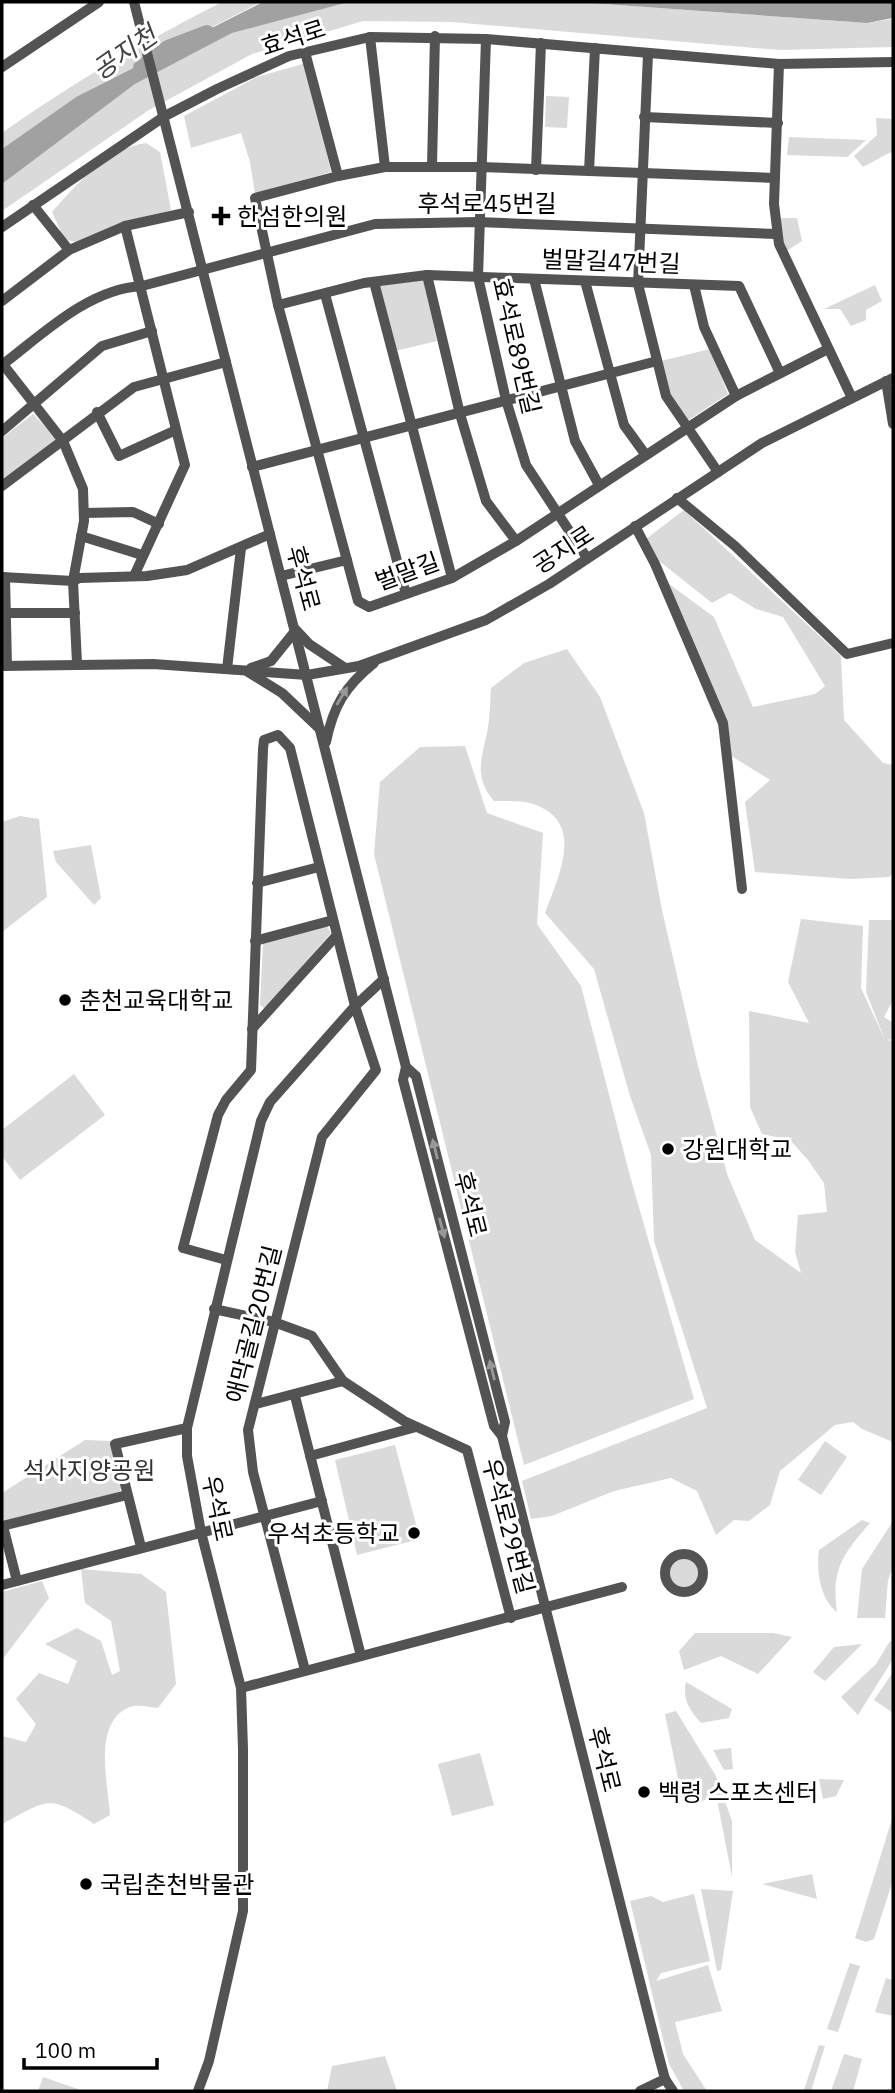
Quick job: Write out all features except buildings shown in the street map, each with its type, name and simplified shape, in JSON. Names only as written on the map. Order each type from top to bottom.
[{"type":"street","points":[[2,67],[99,2]]},
{"type":"street","name":"후석로","points":[[134,2],[406,1067],[416,1076],[423,1102],[505,1422],[502,1436],[665,2079],[673,2091]]},
{"type":"street","points":[[432,166],[435,36]]},
{"type":"street","name":"효석로","points":[[2,228],[165,116],[253,72],[305,52],[370,37],[435,36],[486,39],[779,64],[893,62]]},
{"type":"street","points":[[370,37],[385,167]]},
{"type":"street","name":"효석로89번길","points":[[486,39],[478,277],[506,400],[526,465],[587,558]]},
{"type":"street","points":[[536,170],[541,43]]},
{"type":"street","points":[[589,171],[595,48]]},
{"type":"street","points":[[305,52],[338,176]]},
{"type":"street","points":[[648,54],[638,284],[666,396],[718,472]]},
{"type":"street","points":[[779,64],[774,204],[779,244],[826,350],[852,398]]},
{"type":"street","points":[[644,117],[778,123]]},
{"type":"street","name":"벌말길","points":[[775,178],[480,167],[385,167],[338,176],[255,198],[278,304],[358,601],[369,607],[452,578],[516,541],[685,427],[736,396],[826,350]]},
{"type":"street","points":[[33,205],[69,250]]},
{"type":"street","points":[[2,302],[69,250],[125,226],[189,212]]},
{"type":"street","name":"후석로45번길","points":[[2,364],[91,300],[122,287],[142,286],[375,224],[478,222],[777,234]]},
{"type":"street","points":[[125,226],[185,465],[142,555],[135,576]]},
{"type":"street","points":[[427,275],[460,414],[486,501],[516,541]]},
{"type":"street","name":"벌말길47번길","points":[[278,304],[373,282],[427,275],[739,286],[780,373]]},
{"type":"street","points":[[534,279],[575,441],[599,485]]},
{"type":"street","points":[[585,281],[624,425],[645,454]]},
{"type":"street","points":[[373,282],[452,578]]},
{"type":"street","name":"벌말길47번길","points":[[694,285],[705,327],[736,396]]},
{"type":"street","points":[[326,294],[406,594]]},
{"type":"street","points":[[2,431],[102,346],[152,331]]},
{"type":"street","points":[[252,467],[657,361]]},
{"type":"street","points":[[2,486],[97,412],[134,387],[226,362]]},
{"type":"street","points":[[2,364],[63,441],[83,489],[84,513],[73,581],[77,663]]},
{"type":"street","points":[[889,380],[893,424]]},
{"type":"street","name":"공지로","points":[[3,577],[5,666],[77,663],[307,675],[345,668],[379,659],[486,620],[587,558],[762,443],[889,380]]},
{"type":"street","points":[[97,412],[119,456],[176,430]]},
{"type":"street","points":[[677,498],[735,546],[847,654],[893,643]]},
{"type":"street","points":[[84,513],[133,512],[159,524]]},
{"type":"street","points":[[635,526],[655,564],[723,723],[742,889]]},
{"type":"street","points":[[3,577],[73,581],[80,578],[135,576],[187,570],[270,534]]},
{"type":"street","points":[[81,536],[142,555]]},
{"type":"street","points":[[227,669],[241,548]]},
{"type":"street","points":[[281,576],[347,560]]},
{"type":"street","points":[[4,613],[75,613]]},
{"type":"street","points":[[246,670],[271,661],[296,630],[309,644],[345,668]]},
{"type":"street","points":[[325,745],[331,718],[347,687],[379,659]]},
{"type":"street","points":[[246,670],[282,693],[321,731]]},
{"type":"street","points":[[226,1260],[183,1248],[218,1115],[226,1100],[251,1070],[263,749],[264,740],[278,735],[290,748],[355,1006]]},
{"type":"street","points":[[257,883],[319,867]]},
{"type":"street","points":[[255,941],[333,920]]},
{"type":"street","points":[[252,1029],[337,936]]},
{"type":"street","name":"우석로","points":[[198,2091],[219,2024],[243,1912],[241,1688],[201,1532],[187,1456],[187,1428],[261,1121],[270,1102],[355,1006],[384,979]]},
{"type":"street","name":"애막골길20번길","points":[[305,1670],[253,1472],[248,1430],[322,1137],[376,1070],[355,1006]]},
{"type":"street","name":"우석로29번길","points":[[214,1309],[274,1322],[312,1336],[344,1381],[416,1427],[467,1450],[511,1618]]},
{"type":"street","points":[[256,1404],[295,1396],[344,1381]]},
{"type":"street","points":[[295,1396],[361,1656]]},
{"type":"street","points":[[310,1456],[416,1427]]},
{"type":"street","points":[[141,1547],[115,1444],[187,1428]]},
{"type":"street","points":[[17,1581],[2,1526],[127,1495]]},
{"type":"street","points":[[2,1585],[322,1501]]},
{"type":"street","points":[[241,1688],[622,1587]]},
{"type":"street","points":[[640,2091],[665,2079]]},
{"type":"green space","points":[[222,2],[261,2],[76,97],[2,149],[2,133],[28,115],[109,63]]},
{"type":"green space","points":[[349,2],[576,2],[867,23],[893,19],[893,47],[780,50],[452,22],[363,21],[252,54],[149,110],[2,211],[2,184],[135,84],[232,33]]},
{"type":"green space","points":[[306,63],[331,172],[255,194],[250,162],[241,133],[191,148],[184,116],[257,77]]},
{"type":"green space","points":[[546,96],[569,97],[567,128],[545,127]]},
{"type":"green space","points":[[876,118],[893,119],[893,151],[863,167],[854,156],[877,135]]},
{"type":"green space","points":[[789,137],[866,140],[847,157],[787,155]]},
{"type":"green space","points":[[146,143],[160,152],[171,210],[75,242],[64,239],[52,212],[82,180],[106,160],[132,146]]},
{"type":"green space","points":[[772,218],[797,218],[802,241],[783,253],[772,238]]},
{"type":"green space","points":[[423,279],[437,341],[395,351],[379,286]]},
{"type":"green space","points":[[875,285],[882,301],[866,310],[866,320],[851,326],[840,309],[824,309]]},
{"type":"green space","points":[[710,349],[728,394],[684,423],[664,388],[661,361]]},
{"type":"green space","points":[[33,414],[57,439],[2,480],[2,438]]},
{"type":"green space","points":[[684,510],[841,656],[844,720],[883,763],[893,765],[893,874],[889,877],[850,879],[755,872],[745,802],[770,780],[725,752],[718,725],[654,573],[714,617],[753,707],[815,694],[825,686],[783,617],[756,609],[730,593],[712,603],[649,553],[642,542]]},
{"type":"green space","points":[[567,649],[600,697],[644,813],[662,910],[697,1062],[727,1174],[755,1240],[801,1273],[795,1252],[798,1215],[827,1212],[824,1183],[790,1140],[762,1134],[750,1107],[749,1011],[809,1023],[788,982],[801,919],[863,926],[861,988],[885,1040],[866,992],[869,920],[893,920],[893,1000],[884,1017],[893,1023],[893,1039],[887,1040],[893,1041],[893,1442],[862,1429],[853,1422],[835,1425],[780,1471],[770,1505],[749,1521],[734,1520],[716,1535],[697,1491],[671,1478],[614,1491],[552,1516],[531,1519],[522,1481],[707,1408],[654,1241],[651,1155],[630,1096],[594,969],[545,913],[561,867],[564,836],[559,823],[549,812],[533,804],[494,801],[481,776],[491,688],[524,663]]},
{"type":"green space","points":[[465,746],[487,813],[543,833],[537,924],[581,986],[630,1176],[694,1399],[524,1465],[374,854],[380,782],[420,747]]},
{"type":"green space","points":[[20,816],[39,819],[47,897],[2,932],[2,822]]},
{"type":"green space","points":[[91,845],[101,898],[94,905],[56,862],[53,851]]},
{"type":"green space","points":[[326,924],[331,933],[265,1009],[260,1005],[263,942]]},
{"type":"green space","points":[[74,1074],[105,1115],[20,1180],[2,1156],[2,1130]]},
{"type":"green space","name":"석사지양공원","points":[[85,1440],[112,1441],[122,1487],[119,1492],[2,1521],[2,1493]]},
{"type":"green space","points":[[825,1441],[847,1457],[821,1495],[798,1480]]},
{"type":"green space","points":[[395,1445],[420,1539],[357,1555],[335,1460]]},
{"type":"green space","points":[[862,1520],[870,1523],[846,1553],[838,1573],[837,1612],[827,1600],[820,1584],[819,1550]]},
{"type":"green space","points":[[893,1521],[893,1567],[888,1580],[885,1618],[857,1618],[862,1569]]},
{"type":"green space","points":[[683,1557],[694,1562],[699,1573],[694,1584],[683,1589],[672,1584],[667,1573],[672,1562]]},
{"type":"green space","points":[[81,1569],[141,1574],[166,1592],[176,1684],[158,1708],[130,1707],[118,1715],[111,1726],[106,1739],[105,1754],[110,1815],[94,1824],[67,1808],[48,1803],[2,1824],[2,1736],[26,1742],[36,1724],[16,1699],[39,1673],[68,1684],[77,1661],[45,1644],[77,1628],[101,1641],[112,1675],[120,1671],[111,1621],[85,1603]]},
{"type":"green space","points":[[42,1581],[49,1598],[2,1660],[2,1592]]},
{"type":"green space","points":[[695,1633],[773,1633],[792,1637],[758,1674],[721,1656],[684,1670],[679,1651]]},
{"type":"green space","points":[[890,1641],[893,1641],[893,1659],[858,1715],[841,1697],[876,1664]]},
{"type":"green space","points":[[862,1644],[825,1681],[813,1672],[834,1647]]},
{"type":"green space","points":[[893,1672],[893,1713],[874,1700]]},
{"type":"green space","points":[[686,1682],[732,1709],[729,1718],[701,1723],[688,1704]]},
{"type":"green space","points":[[676,1711],[716,1776],[732,1821],[732,1877],[716,1794],[701,1802],[683,1803],[665,1714]]},
{"type":"green space","points":[[731,1748],[733,1769],[724,1770],[713,1750]]},
{"type":"green space","points":[[480,1753],[494,1805],[452,1816],[438,1764]]},
{"type":"green space","points":[[819,1779],[844,1780],[836,1796],[823,1799]]},
{"type":"green space","points":[[893,1816],[893,1880],[874,1939],[866,1942],[855,1938]]},
{"type":"green space","points":[[812,1874],[817,1899],[762,1884]]},
{"type":"green space","points":[[701,1889],[733,1891],[721,1970],[717,1971]]},
{"type":"green space","points":[[694,1894],[710,1961],[661,1973],[656,1981],[708,1965],[722,2011],[675,2022],[683,2054],[707,2091],[684,2091],[669,2064],[630,1901],[651,1896],[663,1902]]},
{"type":"green space","points":[[850,1963],[860,1966],[838,2032],[827,2029]]},
{"type":"green space","points":[[886,1978],[893,1980],[893,2016],[875,2012]]},
{"type":"green space","points":[[819,2045],[825,2046],[811,2091],[804,2090]]},
{"type":"green space","points":[[844,2054],[862,2059],[853,2091],[831,2091]]},
{"type":"green space","points":[[385,2056],[397,2091],[327,2091],[332,2066]]},
{"type":"green space","points":[[43,2077],[84,2091],[38,2091]]},
{"type":"shaded area","points":[[263,2],[349,2],[232,33],[135,84],[2,184],[2,149],[76,97]]},
{"type":"shaded area","points":[[576,2],[893,2],[893,18],[867,23]]},
{"type":"waterway","name":"공지천","points":[[141,68],[168,48],[207,33]]},
{"type":"place","name":"한섬한의원","points":[[221,216]]},
{"type":"place","name":"춘천교육대학교","points":[[65,1000]]},
{"type":"place","name":"강원대학교","points":[[668,1149]]},
{"type":"place","name":"우석초등학교","points":[[414,1533]]},
{"type":"place","name":"백령 스포츠센터","points":[[644,1792]]},
{"type":"place","name":"국립춘천박물관","points":[[86,1884]]}]
